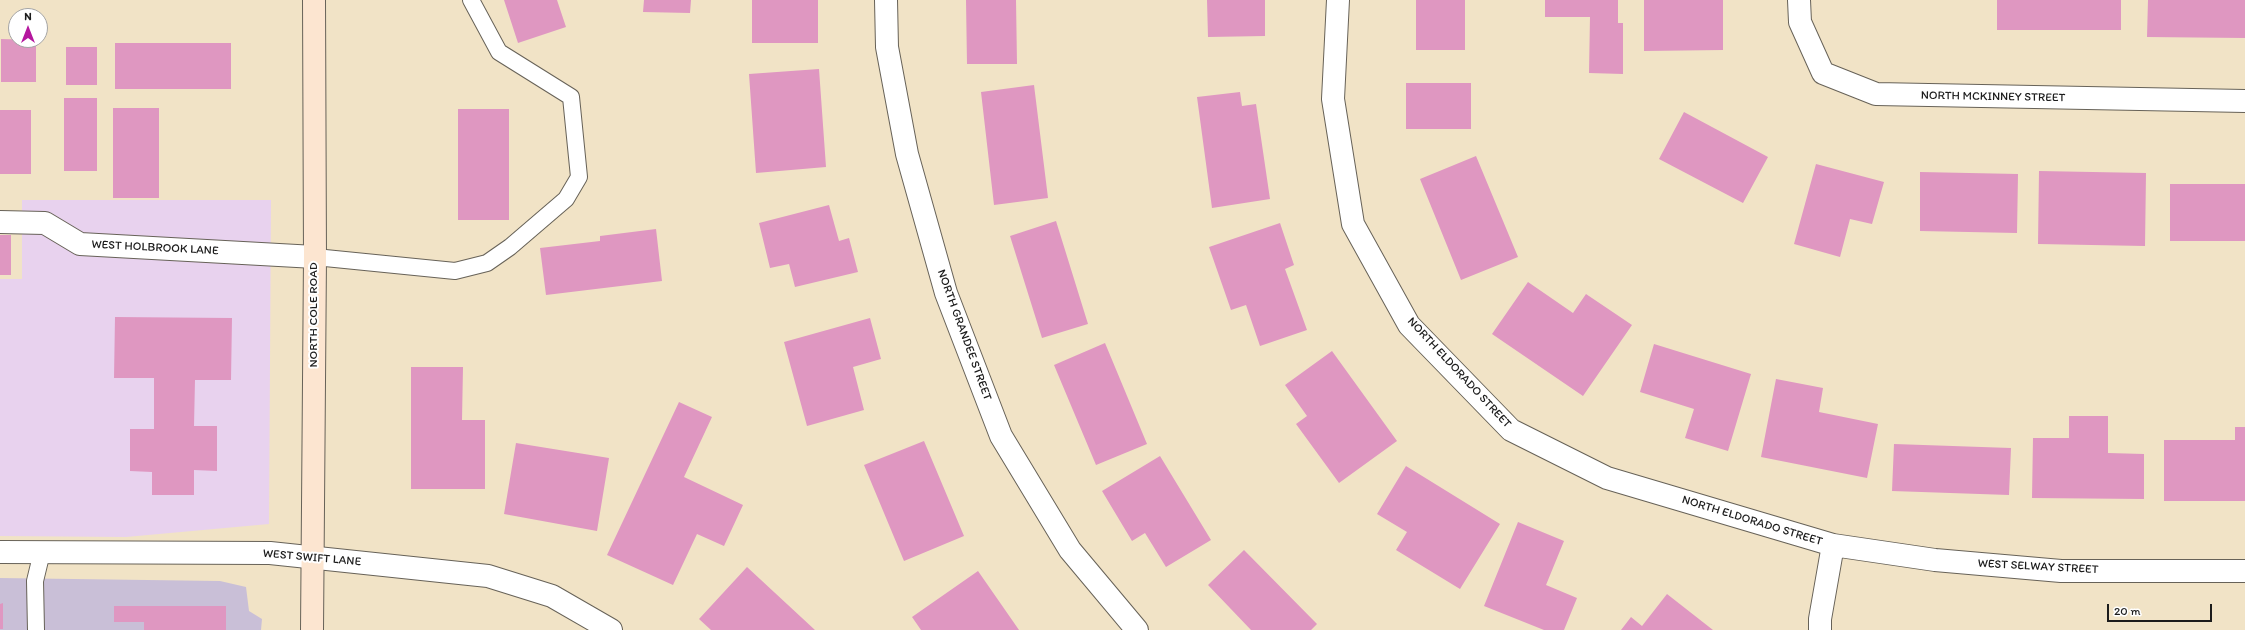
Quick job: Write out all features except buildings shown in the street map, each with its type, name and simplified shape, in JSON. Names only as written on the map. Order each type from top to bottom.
[{"type":"main road","name":"NORTH COLE ROAD","points":[[312,630],[315,257],[314,0]]},
{"type":"street","name":"NORTH GRANDEE STREET","points":[[886,0],[887,47],[907,154],[946,293],[1001,436],[1070,550],[1137,630]]},
{"type":"street","name":"NORTH ELDORADO STREET","points":[[1338,0],[1333,98],[1353,224],[1409,325],[1511,430],[1607,478],[1833,545],[1820,619],[1820,630]]},
{"type":"street","name":"NORTH MCKINNEY STREET","points":[[1800,0],[1800,22],[1823,73],[1876,94],[2245,101]]},
{"type":"street","name":"WEST HOLBROOK LANE","points":[[0,222],[45,223],[80,244],[315,257]]},
{"type":"street","name":"WEST SELWAY STREET","points":[[1833,545],[1935,560],[2061,571],[2245,571]]},
{"type":"street","name":"WEST SWIFT LANE","points":[[0,552],[270,553],[313,559],[488,576],[552,596],[611,630]]},
{"type":"lane","points":[[315,257],[455,271],[487,263],[510,247],[566,199],[579,177],[571,97],[499,52],[471,0]]},
{"type":"lane","points":[[36,630],[35,581],[42,552]]},
{"type":"shaded area","points":[[22,200],[271,200],[269,524],[126,537],[0,536],[0,279],[22,279]]},
{"type":"shaded area","points":[[0,578],[220,581],[246,587],[249,611],[262,619],[261,630],[0,630]]}]
